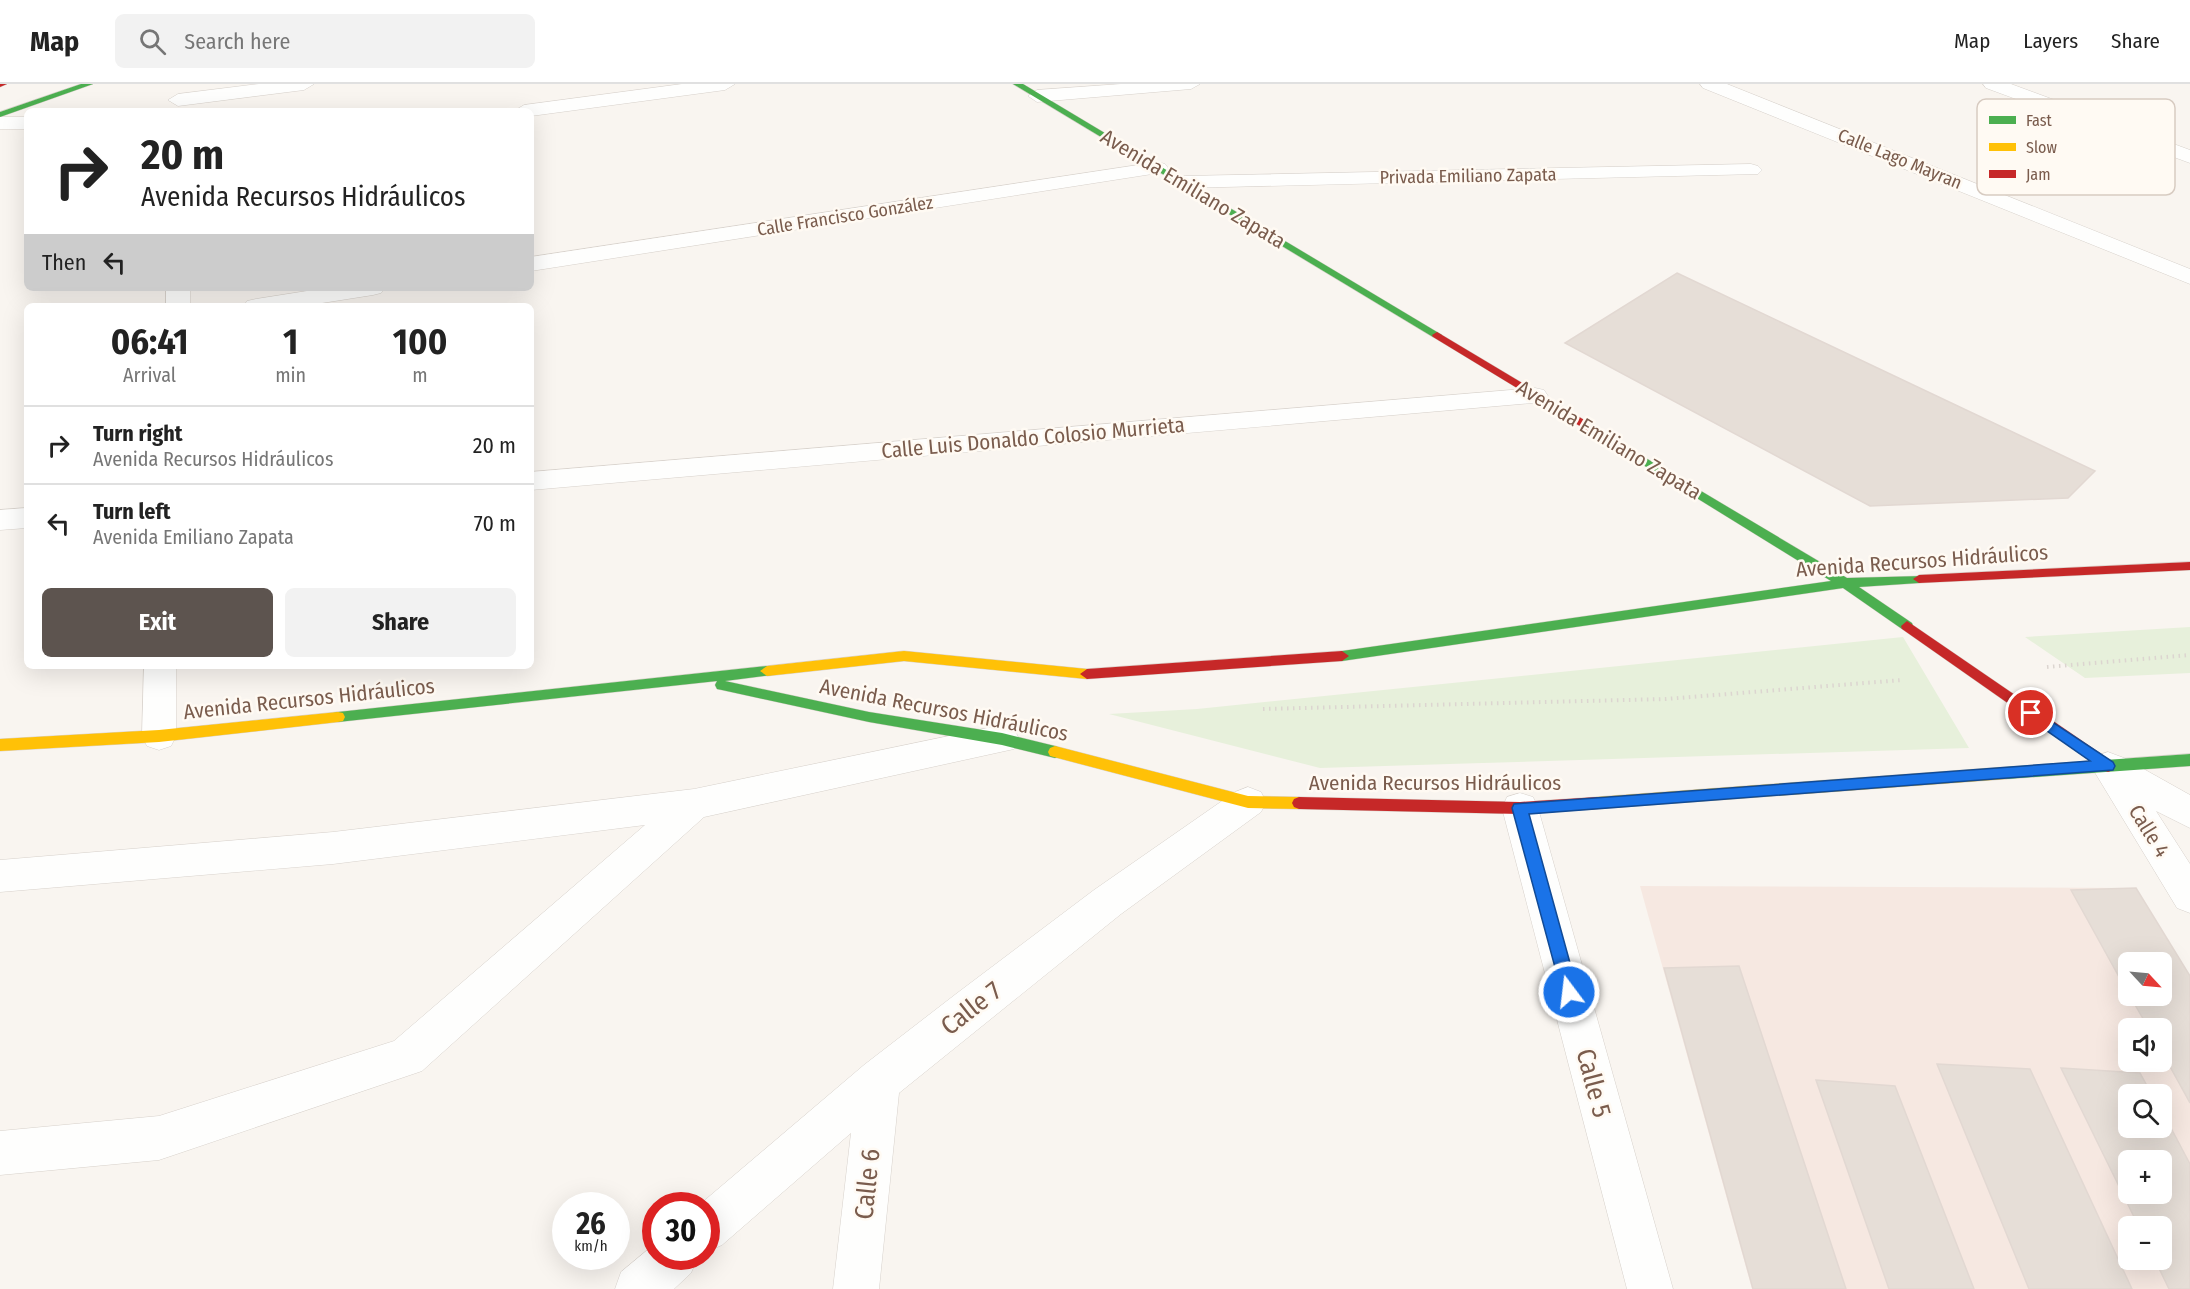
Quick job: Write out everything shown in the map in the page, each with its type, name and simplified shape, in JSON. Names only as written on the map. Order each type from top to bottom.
[{"type":"street","points":[[0,115],[89,84]]},
{"type":"street","points":[[178,98],[304,84]]},
{"type":"street","points":[[534,110],[725,84]]},
{"type":"street","name":"Avenida Emiliano Zapata","points":[[1017,84],[1185,182],[1845,583],[2108,766],[2190,813]]},
{"type":"street","name":"Calle Lago Mayran","points":[[1710,84],[1977,190]]},
{"type":"street","points":[[1993,84],[2033,99]]},
{"type":"street","points":[[0,123],[24,123]]},
{"type":"street","points":[[2175,151],[2190,157]]},
{"type":"street","name":"Calle Francisco González","points":[[534,264],[1158,168]]},
{"type":"street","name":"Privada Emiliano Zapata","points":[[1185,182],[1751,170]]},
{"type":"street","name":"Calle Lago Mayran","points":[[1991,195],[2190,277]]},
{"type":"street","points":[[276,303],[354,291]]},
{"type":"street","name":"Calle Luis Donaldo Colosio Murrieta","points":[[534,481],[1535,396]]},
{"type":"street","points":[[0,520],[24,518]]},
{"type":"street","name":"Avenida Recursos Hidráulicos","points":[[0,745],[159,736],[904,656],[1095,675],[1359,655],[1845,583],[2190,566]]},
{"type":"street","points":[[159,736],[160,669]]},
{"type":"street","name":"Avenida Recursos Hidráulicos","points":[[693,679],[869,717],[1002,739],[1248,802],[1520,808],[2190,760]]},
{"type":"street","points":[[0,876],[333,848],[694,804],[1002,739]]},
{"type":"street","name":"Calle 4","points":[[2108,766],[2190,896]]},
{"type":"street","name":"Calle 7","points":[[720,1217],[879,1080],[1156,864],[1248,802]]},
{"type":"street","points":[[0,1153],[159,1138],[407,1057],[694,804]]},
{"type":"street","name":"Calle 5","points":[[1520,808],[1650,1289]]},
{"type":"street","name":"Calle 6","points":[[855,1289],[879,1080]]},
{"type":"street","points":[[638,1289],[660,1270]]},
{"type":"lane","points":[[1037,96],[1191,84]]},
{"type":"path","points":[[1252,709],[1666,699]]},
{"type":"shaded area","points":[[1640,886],[2136,888],[2190,976],[2190,1289],[1752,1289]]},
{"type":"green space","points":[[2190,627],[2190,673],[2085,678],[2025,637]]},
{"type":"green space","points":[[1903,637],[1969,748],[1320,768],[1109,714],[1197,709]]},
{"type":"building","points":[[1677,273],[2095,471],[2068,498],[1870,506],[1565,343]]},
{"type":"building","points":[[2136,888],[2190,976],[2190,1103],[2172,1070],[2172,1018],[2143,1018],[2136,1006],[2172,1006],[2172,952],[2118,952],[2118,975],[2071,890]]},
{"type":"building","points":[[1739,966],[1846,1289],[1753,1289],[1664,968]]},
{"type":"building","points":[[1937,1064],[2030,1069],[2118,1259],[2118,1270],[2123,1270],[2132,1289],[2029,1289]]},
{"type":"building","points":[[2061,1068],[2140,1073],[2146,1084],[2118,1084],[2118,1138],[2172,1138],[2172,1130],[2190,1164],[2190,1289],[2169,1289],[2160,1270],[2172,1270],[2172,1216],[2134,1216],[2128,1204],[2172,1204],[2172,1150],[2118,1150],[2118,1184]]},
{"type":"building","points":[[1816,1080],[1895,1086],[1974,1289],[1889,1289]]},
{"type":"traffic: fast","points":[[0,115],[89,84]]},
{"type":"traffic: fast","points":[[1017,84],[1437,335]]},
{"type":"traffic: fast","points":[[1597,432],[1845,583],[1907,626]]},
{"type":"traffic: fast","points":[[1342,656],[1845,583],[1919,579]]},
{"type":"traffic: fast","points":[[338,717],[767,671]]},
{"type":"traffic: fast","points":[[722,685],[869,717],[1002,739],[1055,752]]},
{"type":"traffic: fast","points":[[2006,773],[2190,760]]},
{"type":"traffic: slow","points":[[767,671],[904,656],[1087,674]]},
{"type":"traffic: slow","points":[[0,745],[159,736],[338,717]]},
{"type":"traffic: slow","points":[[1055,752],[1248,802],[1299,803]]},
{"type":"traffic: slow","points":[[1597,803],[2006,773]]},
{"type":"traffic: jam","points":[[1437,335],[1597,432]]},
{"type":"traffic: jam","points":[[1919,579],[2190,566]]},
{"type":"traffic: jam","points":[[1907,626],[2108,766]]},
{"type":"traffic: jam","points":[[1087,674],[1342,656]]},
{"type":"traffic: jam","points":[[1299,803],[1520,808],[1597,803]]},
{"type":"route","points":[[1569,992],[1520,808],[2108,766],[2031,713]]}]
